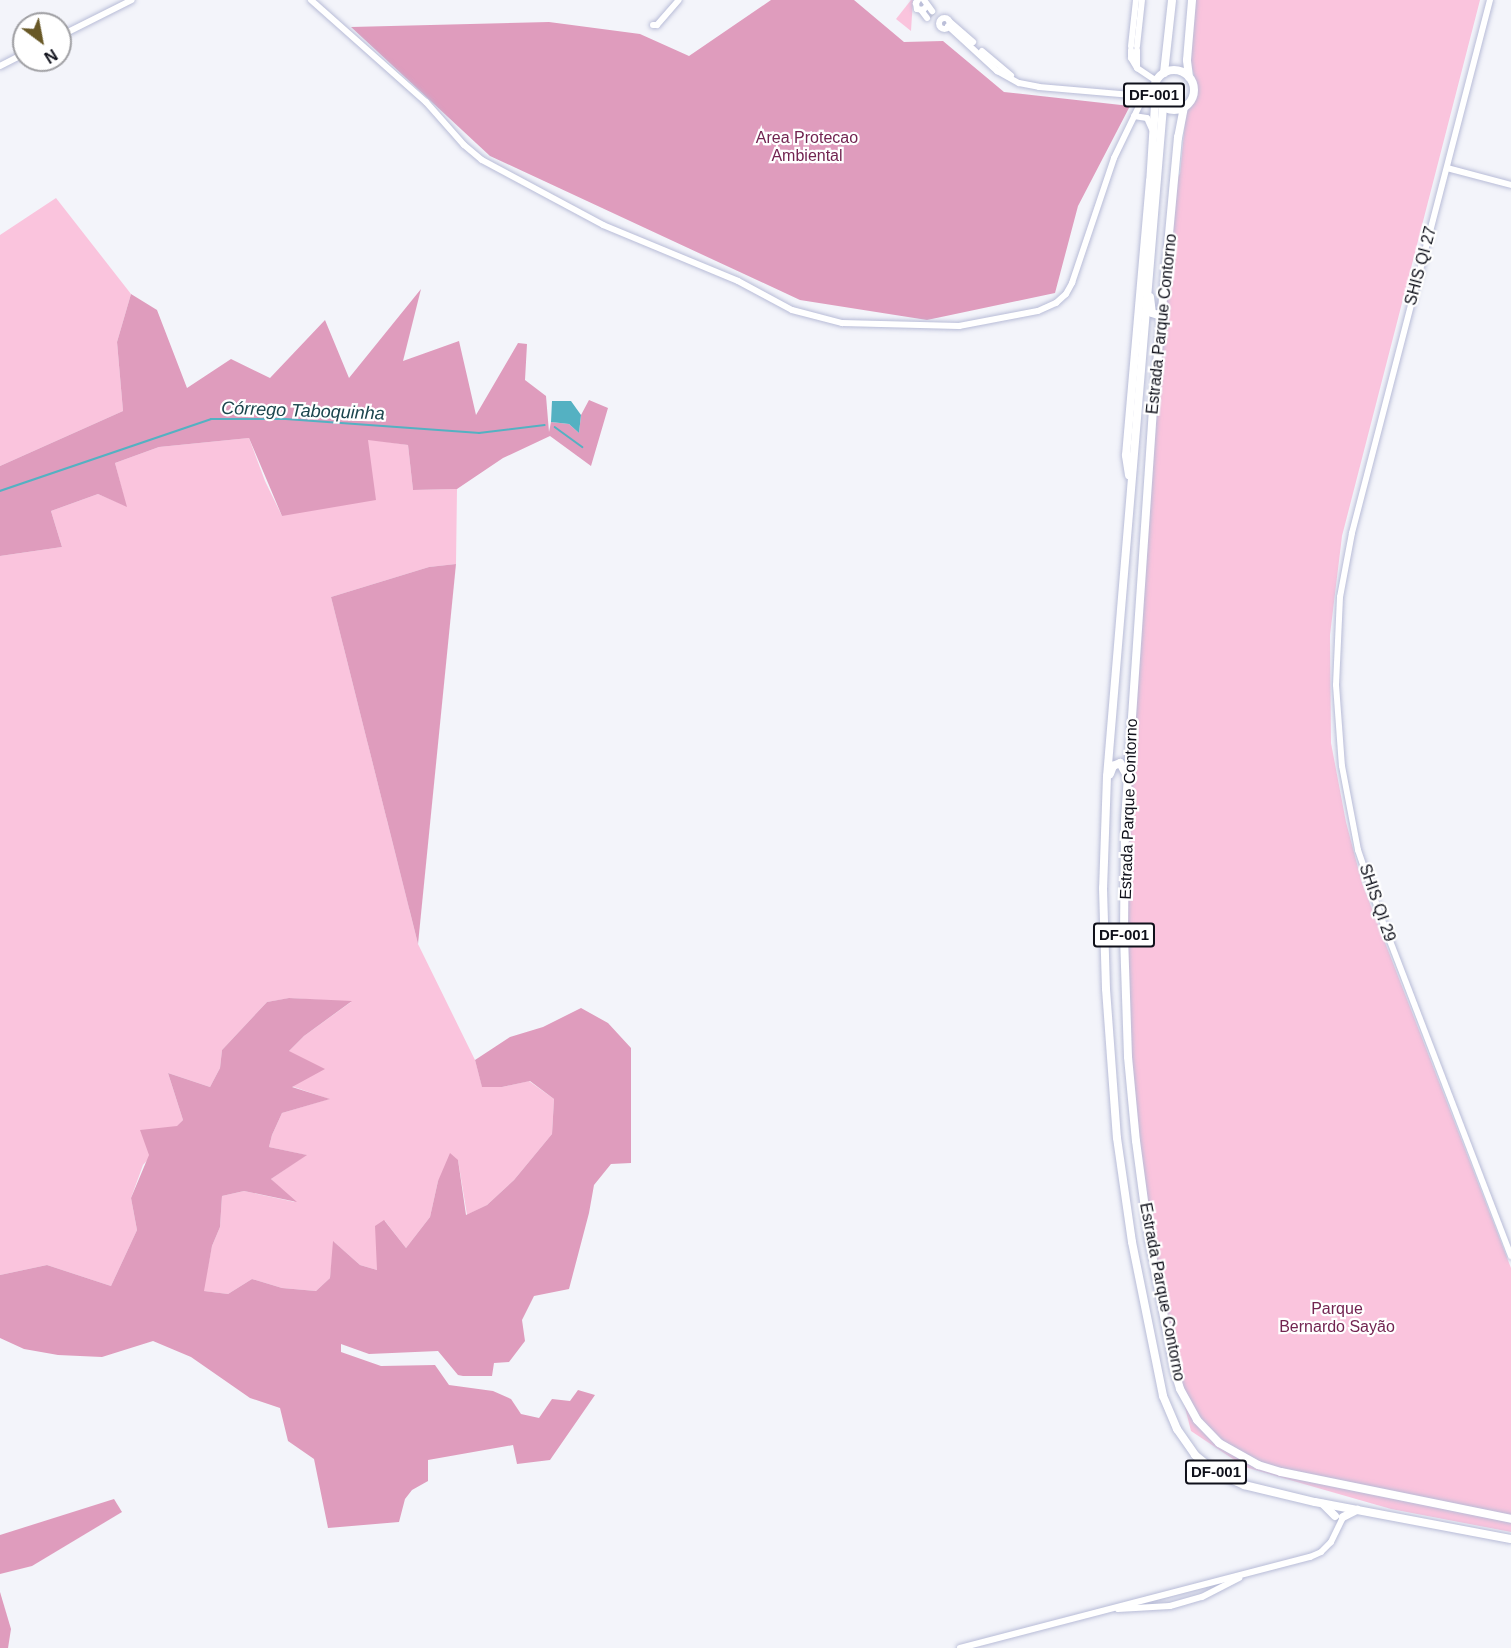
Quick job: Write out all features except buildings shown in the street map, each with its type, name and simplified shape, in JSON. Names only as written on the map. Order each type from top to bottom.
[{"type":"main road","name":"DF-001","points":[[1164,73],[1172,0]]},
{"type":"main road","name":"DF-001","points":[[1189,77],[1178,71],[1164,73],[1156,81],[1149,97],[1163,107],[1173,110],[1184,107],[1193,94],[1187,60],[1192,0]]},
{"type":"main road","points":[[1131,483],[1126,455],[1155,105],[1149,97]]},
{"type":"main road","name":"Estrada Parque Contorno","points":[[1163,107],[1107,780],[1103,888],[1106,989],[1117,1138],[1132,1242],[1168,1412],[1195,1455],[1230,1479],[1322,1503],[1511,1539]]},
{"type":"main road","name":"Estrada Parque Contorno","points":[[1184,107],[1178,137],[1153,409],[1127,778],[1124,936],[1128,1057],[1136,1141],[1166,1334],[1180,1389],[1197,1420],[1220,1443],[1240,1456],[1281,1472],[1511,1519]]},
{"type":"main road","points":[[1150,181],[1153,215]]},
{"type":"main road","points":[[1148,290],[1152,313],[1158,315],[1163,310]]},
{"type":"main road","points":[[1107,780],[1116,763],[1122,764],[1127,778]]},
{"type":"main road","points":[[1143,1290],[1150,1303],[1150,1311],[1158,1313],[1160,1298]]},
{"type":"main road","points":[[1157,1363],[1154,1325],[1162,1324],[1166,1334]]},
{"type":"main road","name":"Estrada Parque Contorno","points":[[1290,1496],[1370,1509],[1419,1521]]},
{"type":"main road","points":[[1322,1503],[1339,1517],[1357,1510]]},
{"type":"street","points":[[72,30],[132,0]]},
{"type":"street","points":[[311,0],[420,96],[464,145],[482,160],[603,225],[738,281],[792,310],[842,323],[959,326],[1038,311],[1056,303],[1066,294],[1072,283],[1102,191],[1134,116],[1149,97]]},
{"type":"street","points":[[674,0],[655,25],[679,0]]},
{"type":"street","points":[[918,0],[916,5],[931,14],[944,28],[948,23],[1007,73],[1049,88],[1149,97]]},
{"type":"street","points":[[1134,48],[1136,0]]},
{"type":"street","points":[[1142,0],[1131,58],[1137,68],[1156,81]]},
{"type":"street","name":"SHIS QI 27","points":[[1352,533],[1490,0]]},
{"type":"street","points":[[1134,116],[1147,118],[1152,129]]},
{"type":"street","points":[[1447,168],[1511,185]]},
{"type":"street","name":"SHIS QI 29","points":[[1352,533],[1340,597],[1336,685],[1348,808],[1358,850],[1382,920],[1511,1256]]},
{"type":"street","points":[[960,1648],[1321,1552],[1336,1531],[1339,1517]]},
{"type":"street","points":[[1105,1610],[1162,1608],[1197,1599],[1251,1572]]},
{"type":"street","points":[[1195,1587],[1197,1599]]},
{"type":"street","points":[[1161,1595],[1162,1608]]},
{"type":"green space","name":"Area Protecao Ambiental","points":[[771,0],[854,0],[904,42],[943,41],[1004,92],[1130,106],[1078,206],[1055,293],[927,320],[800,300],[490,156],[351,27],[549,22],[640,34],[689,56]]},
{"type":"green space","points":[[913,0],[911,31],[896,19]]},
{"type":"green space","name":"Parque Bernardo Sayão","points":[[1195,0],[1480,0],[1342,536],[1330,635],[1331,743],[1346,822],[1362,883],[1511,1268],[1511,1532],[1391,1509],[1245,1467],[1191,1431],[1181,1392],[1139,1170],[1123,978],[1125,820],[1175,180],[1180,174],[1186,112],[1196,98],[1197,86],[1189,57]]},
{"type":"green space","points":[[56,198],[131,294],[117,342],[123,411],[0,466],[0,235]]},
{"type":"green space","points":[[421,289],[403,361],[459,341],[476,415],[518,343],[527,344],[525,380],[546,396],[549,432],[551,422],[569,424],[579,433],[581,415],[589,400],[608,408],[591,466],[550,436],[503,458],[457,489],[413,490],[408,445],[368,440],[376,500],[282,516],[249,438],[159,447],[115,463],[127,507],[98,494],[51,511],[62,547],[0,556],[0,466],[123,411],[117,342],[131,294],[157,310],[187,388],[231,359],[270,378],[325,320],[349,378]]},
{"type":"green space","points":[[249,438],[265,481],[282,516],[368,439],[408,445],[413,490],[457,489],[456,564],[429,567],[331,597],[418,944],[475,1060],[482,1086],[502,1087],[529,1081],[554,1099],[552,1134],[514,1180],[487,1205],[467,1215],[458,1160],[438,1181],[430,1217],[406,1248],[385,1221],[377,1270],[360,1265],[334,1242],[330,1278],[316,1291],[282,1288],[252,1279],[228,1294],[203,1291],[212,1246],[220,1227],[222,1196],[244,1191],[295,1202],[271,1179],[306,1155],[269,1147],[272,1135],[282,1113],[329,1099],[291,1086],[289,1051],[304,1036],[351,1002],[290,998],[267,1002],[222,1050],[220,1068],[210,1087],[168,1073],[183,1120],[143,1165],[131,1198],[137,1230],[111,1286],[47,1265],[0,1275],[0,556],[62,547],[51,511],[98,494],[126,506],[115,463],[159,447]]},
{"type":"green space","points":[[456,564],[418,944],[331,597],[429,567]]},
{"type":"green space","points":[[289,998],[352,1001],[304,1036],[289,1051],[325,1069],[292,1087],[330,1099],[282,1113],[272,1135],[269,1147],[307,1155],[271,1179],[297,1202],[244,1191],[222,1196],[220,1227],[212,1246],[204,1291],[228,1294],[252,1279],[282,1288],[316,1291],[330,1278],[333,1241],[360,1265],[377,1270],[375,1226],[384,1220],[406,1248],[430,1217],[438,1181],[450,1153],[458,1160],[466,1215],[487,1205],[514,1180],[552,1134],[554,1099],[530,1081],[502,1087],[482,1087],[475,1060],[510,1037],[543,1027],[581,1008],[608,1023],[631,1048],[631,1163],[611,1164],[594,1185],[569,1289],[534,1296],[522,1320],[525,1341],[509,1362],[494,1363],[492,1376],[463,1376],[458,1375],[438,1351],[369,1354],[341,1344],[341,1352],[381,1366],[435,1365],[449,1385],[493,1391],[511,1399],[521,1414],[539,1418],[552,1399],[570,1401],[578,1390],[595,1395],[550,1460],[517,1464],[513,1445],[428,1460],[428,1481],[412,1490],[405,1499],[399,1522],[328,1528],[314,1459],[288,1441],[280,1408],[250,1398],[191,1357],[153,1341],[102,1357],[58,1355],[24,1349],[0,1338],[0,1275],[47,1265],[111,1286],[137,1230],[131,1198],[149,1155],[140,1130],[177,1126],[183,1120],[168,1073],[210,1087],[220,1068],[222,1050],[267,1002]]},
{"type":"green space","points":[[114,1499],[122,1512],[32,1566],[0,1574],[0,1535]]},
{"type":"green space","points":[[0,1592],[11,1629],[8,1648],[0,1648]]},
{"type":"water","points":[[552,401],[571,401],[581,415],[579,433],[569,424],[551,422]]},
{"type":"waterway","name":"Córrego Taboquinha","points":[[0,491],[211,419],[286,419],[479,433],[545,425]]},
{"type":"waterway","name":"Córrego Taboquinha","points":[[555,427],[583,447]]},
{"type":"tunnel","points":[[930,13],[933,16]]}]
